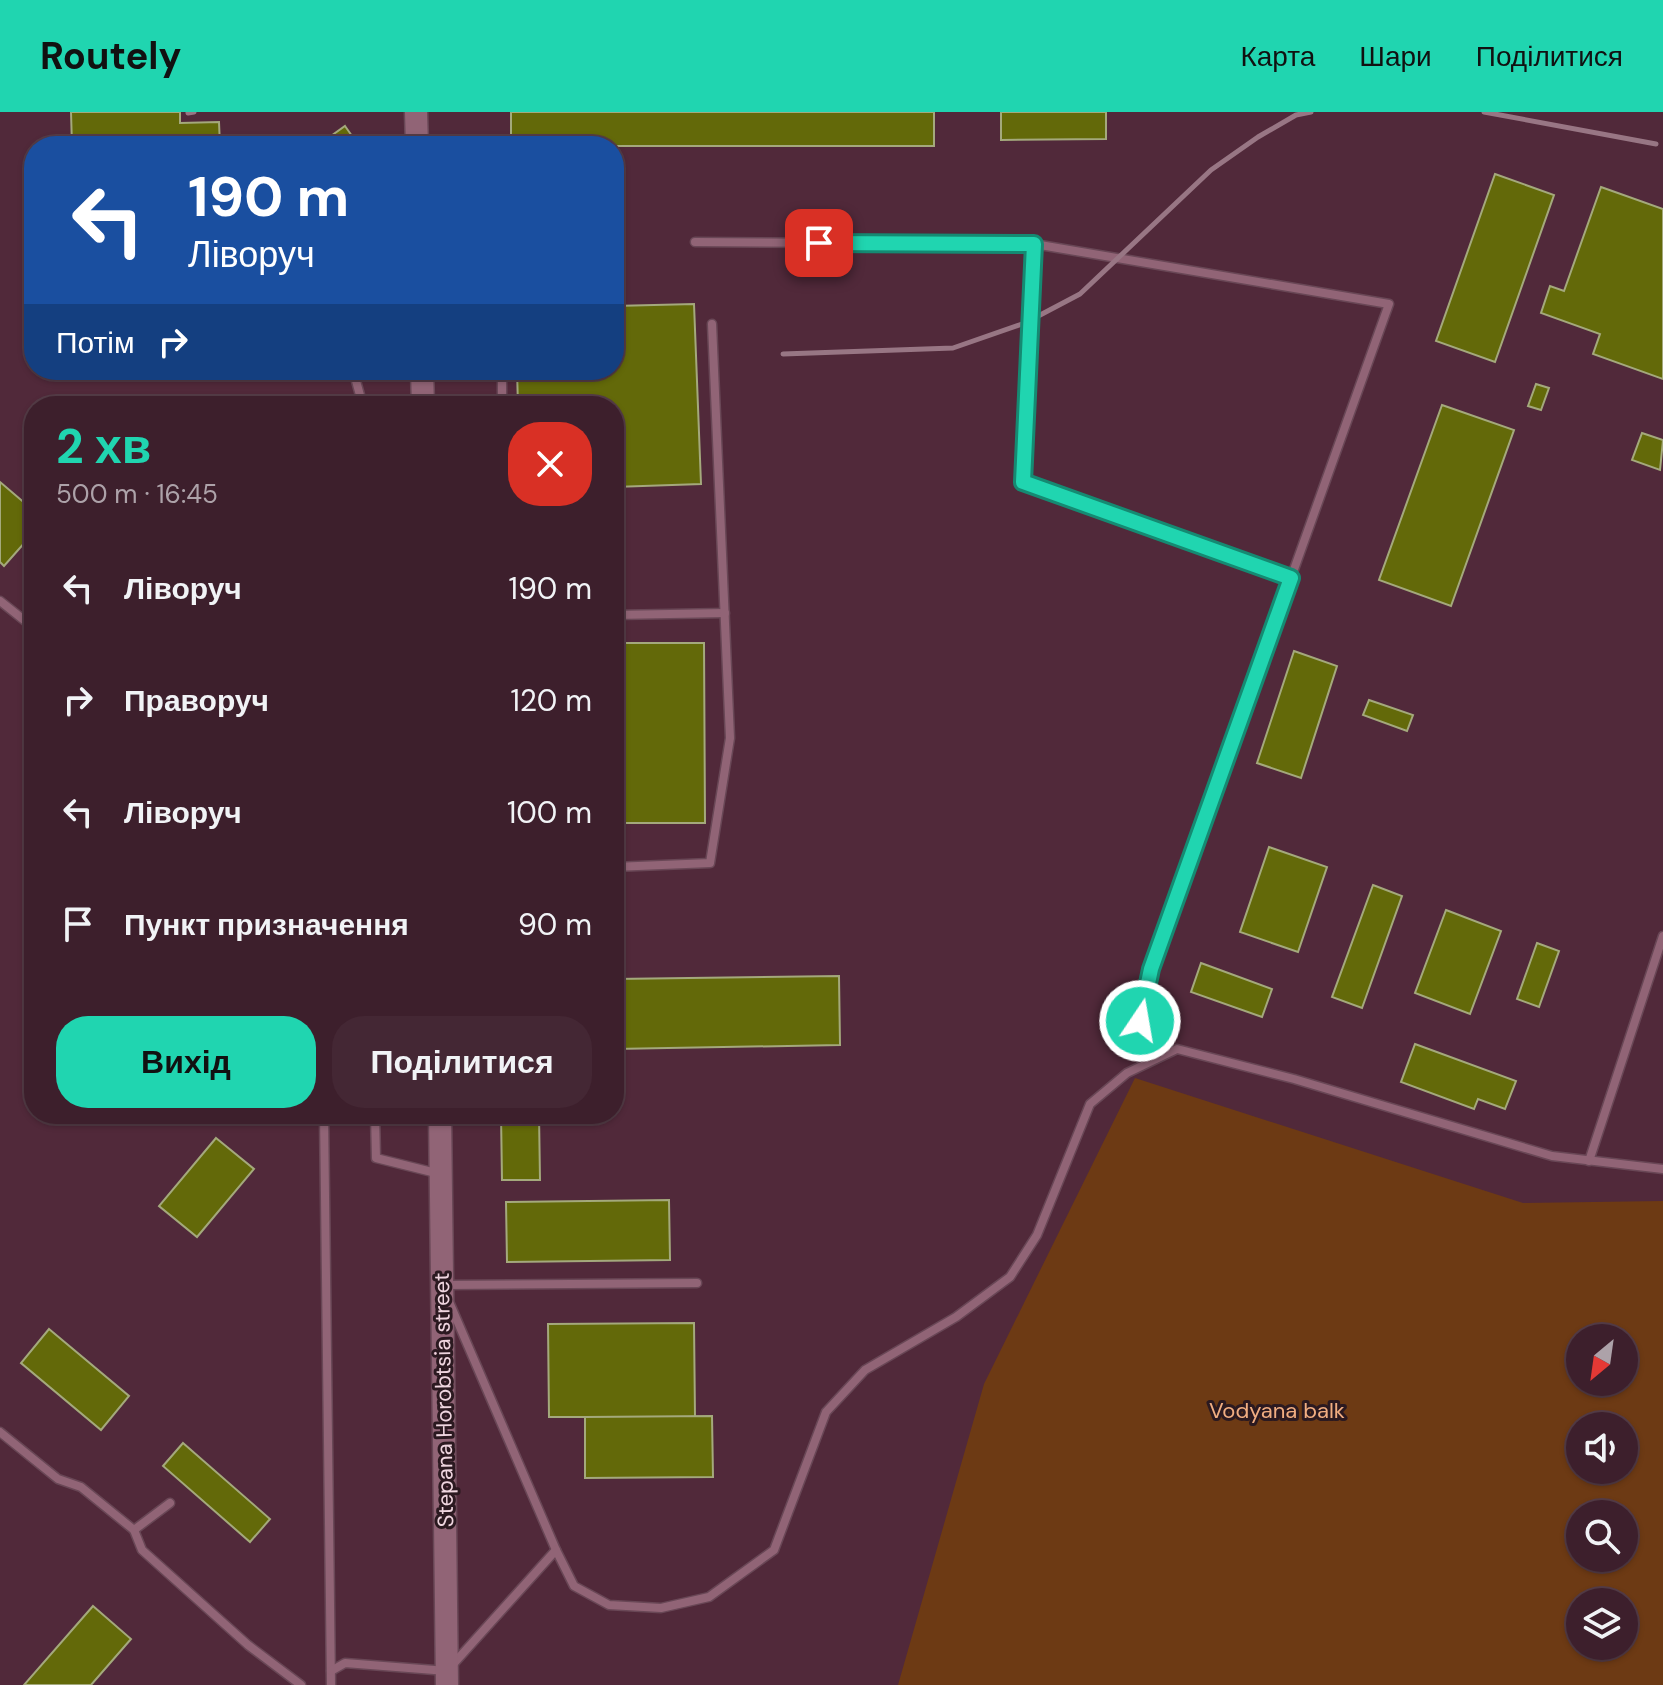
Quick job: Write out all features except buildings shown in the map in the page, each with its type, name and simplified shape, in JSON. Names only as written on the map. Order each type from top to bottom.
[{"type":"main road","points":[[416,112],[417,136]]},
{"type":"main road","name":"Stepana Horobtsia street","points":[[440,1124],[447,1678]]},
{"type":"lane","points":[[695,242],[1034,244],[1389,304],[1151,969],[1140,1021],[1157,1058]]},
{"type":"lane","points":[[1034,244],[1023,482],[1291,578]]},
{"type":"lane","points":[[624,867],[710,863],[730,738],[712,324]]},
{"type":"lane","points":[[0,601],[24,620]]},
{"type":"lane","points":[[624,615],[725,613]]},
{"type":"lane","points":[[1589,1161],[1663,936]]},
{"type":"lane","points":[[697,1283],[441,1285],[574,1586],[609,1605],[661,1608],[709,1597],[774,1550],[826,1412],[865,1370],[956,1317],[1010,1277],[1037,1235],[1090,1104],[1127,1073],[1177,1049],[1294,1079],[1552,1156],[1663,1169]]},
{"type":"lane","points":[[324,1124],[331,1685]]},
{"type":"lane","points":[[375,1124],[376,1158],[440,1174]]},
{"type":"lane","points":[[0,1432],[58,1479],[81,1487],[134,1530],[142,1550],[248,1645],[301,1685]]},
{"type":"lane","points":[[134,1530],[170,1503]]},
{"type":"lane","points":[[331,1671],[345,1663],[447,1678],[556,1550]]},
{"type":"green space","name":"Vodyana balk","points":[[1135,1078],[1523,1203],[1663,1201],[1663,1685],[898,1685],[984,1384]]},
{"type":"railway","points":[[188,113],[194,112]]},
{"type":"railway","points":[[783,354],[953,348],[1025,323],[1080,294],[1211,170],[1258,137],[1296,115],[1311,112]]},
{"type":"railway","points":[[1484,112],[1656,144]]},
{"type":"route","points":[[819,243],[1034,244],[1023,482],[1291,578],[1151,969],[1140,1021]]}]
